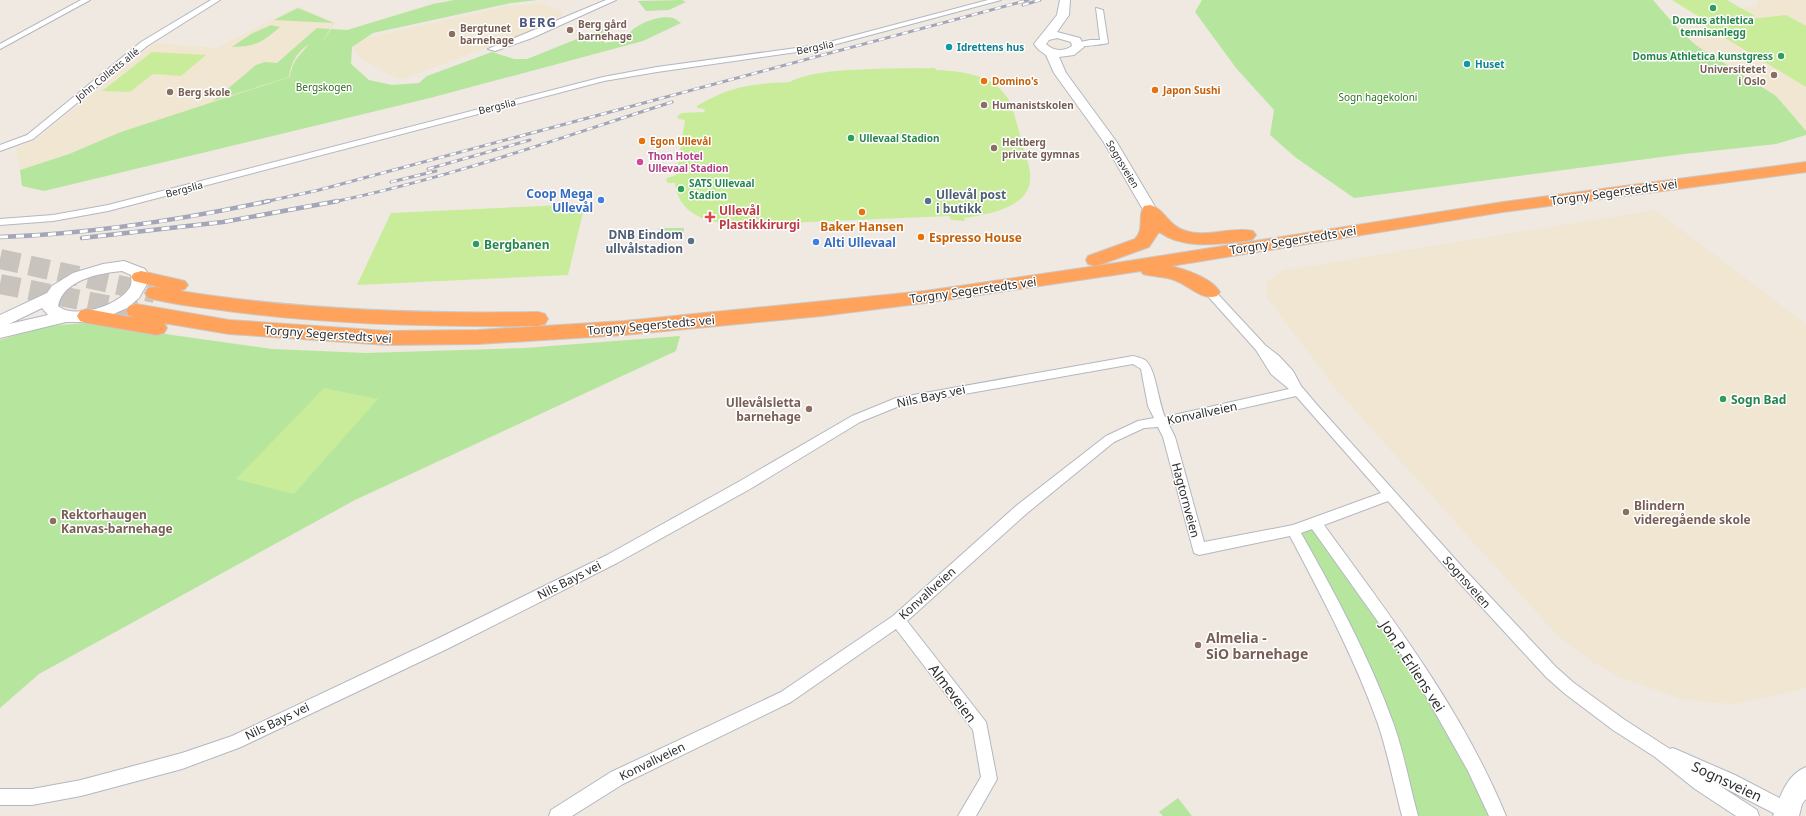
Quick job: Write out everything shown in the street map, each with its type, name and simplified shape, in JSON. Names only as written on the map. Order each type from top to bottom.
[{"type":"highway","points":[[1757,163],[1806,152]]},
{"type":"highway","name":"Torgny Segerstedts vei","points":[[136,311],[229,327],[388,338],[478,337],[624,328],[821,309],[925,297],[1258,240],[1493,197],[1806,156]]},
{"type":"highway","name":"Torgny Segerstedts vei","points":[[1258,240],[1741,174],[1806,167]]},
{"type":"highway","points":[[1741,174],[1806,173]]},
{"type":"highway","points":[[1150,210],[1162,224],[1171,231],[1192,237],[1258,240]]},
{"type":"highway","points":[[1099,266],[1142,243],[1147,238],[1152,229],[1150,210]]},
{"type":"highway","points":[[1210,292],[1204,276],[1206,269],[1210,264],[1258,240]]},
{"type":"highway","points":[[1099,266],[1170,271],[1188,278],[1210,292]]},
{"type":"highway","name":"Torgny Segerstedts vei","points":[[155,293],[244,307],[373,318],[531,319],[625,316],[916,287],[1099,266]]},
{"type":"highway","points":[[141,277],[199,288],[289,300],[531,319]]},
{"type":"highway","points":[[87,316],[201,336],[304,347],[353,347],[478,337]]},
{"type":"main road","points":[[1047,36],[1063,15],[1065,0]]},
{"type":"main road","points":[[1052,52],[1068,53],[1076,50],[1075,42],[1063,15]]},
{"type":"main road","points":[[1047,36],[1058,35],[1075,42]]},
{"type":"main road","name":"Sognsveien","points":[[1047,36],[1040,44],[1044,49],[1052,52],[1060,72],[1084,108],[1094,119]]},
{"type":"main road","name":"Sognsveien","points":[[1068,53],[1068,68],[1094,119],[1150,210]]},
{"type":"main road","points":[[0,322],[52,297],[71,279],[95,270],[124,266],[136,270],[141,277],[141,282],[135,292],[123,302],[106,311],[87,316],[65,317],[0,332]]},
{"type":"main road","points":[[52,297],[50,302],[53,312],[65,317]]},
{"type":"main road","points":[[1787,813],[1792,797],[1806,778]]},
{"type":"street","points":[[0,46],[86,0]]},
{"type":"street","name":"John Colletts allé","points":[[0,148],[30,137],[144,44],[216,0]]},
{"type":"street","points":[[492,48],[530,36],[612,0]]},
{"type":"street","name":"Bergslia","points":[[0,222],[53,218],[108,208],[603,79],[683,65],[790,52],[818,47],[997,0]]},
{"type":"street","points":[[1075,42],[1104,43],[1099,10]]},
{"type":"street","name":"Sognsveien","points":[[1210,292],[1261,348],[1266,362],[1279,377],[1297,390],[1498,616],[1551,672],[1593,706],[1661,752],[1701,783],[1751,816]]},
{"type":"street","name":"Hagtornveien","points":[[1134,360],[1140,362],[1146,368],[1154,406],[1160,422],[1170,437],[1199,549],[1294,530],[1315,524],[1391,495]]},
{"type":"street","name":"Nils Bays vei","points":[[0,797],[32,797],[81,788],[182,761],[235,742],[442,644],[612,559],[745,485],[856,419],[900,401],[1134,360]]},
{"type":"street","name":"Konvallveien","points":[[556,816],[617,778],[786,698],[898,620],[1021,510],[1110,439],[1142,424],[1177,420],[1297,390]]},
{"type":"street","name":"Jon P. Erliens vei","points":[[1315,524],[1411,656],[1474,764],[1498,816]]},
{"type":"street","points":[[1294,530],[1338,611],[1363,666],[1386,726],[1410,816]]},
{"type":"street","name":"Almeveien","points":[[898,620],[980,727],[989,779],[966,816]]},
{"type":"street","name":"Sognsveien","points":[[1661,752],[1723,778],[1787,813]]},
{"type":"shaded area","name":"Universitetet i Oslo","points":[[1758,0],[1806,0],[1806,131],[1776,96],[1697,46],[1675,25],[1756,17],[1742,8],[1756,6]]},
{"type":"shaded area","name":"Bergtunet barnehage","points":[[541,3],[562,11],[562,15],[543,24],[542,27],[405,78],[398,79],[359,57],[350,42],[507,6]]},
{"type":"shaded area","name":"Berg skole","points":[[298,6],[336,23],[321,44],[292,65],[291,77],[20,170],[16,148],[36,140],[155,43],[217,48]]},
{"type":"shaded area","name":"Blindern videregående skole","points":[[1655,210],[1806,324],[1806,687],[1799,690],[1734,704],[1684,700],[1619,677],[1594,663],[1557,635],[1335,388],[1266,296],[1267,281],[1284,270]]},
{"type":"green space","name":"Bergskogen","points":[[454,0],[538,0],[511,3],[373,33],[352,47],[351,64],[369,80],[392,85],[419,83],[427,76],[492,52],[514,59],[527,59],[602,29],[616,27],[610,31],[608,38],[604,41],[605,43],[626,38],[634,29],[654,19],[667,17],[674,18],[681,23],[643,41],[430,98],[44,191],[22,186],[20,170],[69,154],[121,132],[290,77],[291,71],[299,55],[309,44],[301,50],[295,58],[289,77],[213,101],[256,65],[265,62],[277,63],[317,28],[330,29],[321,44],[331,29],[347,30],[433,4]]},
{"type":"green space","points":[[682,0],[686,2],[669,10],[646,11],[638,1]]},
{"type":"green space","name":"Sogn hagekoloni","points":[[1202,0],[1653,0],[1680,31],[1697,46],[1776,96],[1806,131],[1806,135],[1776,144],[1684,154],[1354,198],[1295,157],[1270,135],[1274,110],[1236,68],[1195,12]]},
{"type":"green space","name":"Domus athletica tennisanlegg","points":[[1672,0],[1727,0],[1755,16],[1706,21]]},
{"type":"green space","points":[[298,8],[334,23],[274,20]]},
{"type":"green space","name":"Domus Athletica kunstgress","points":[[1786,15],[1806,26],[1806,87],[1702,24]]},
{"type":"green space","points":[[271,25],[280,27],[258,43],[247,46],[232,47],[251,34]]},
{"type":"green space","points":[[152,52],[206,55],[181,76],[153,74],[130,92],[102,91]]},
{"type":"green space","name":"Ullevaal Stadion","points":[[935,68],[936,70],[968,73],[988,80],[1004,93],[1010,102],[1030,171],[1028,189],[1023,197],[1015,203],[994,212],[964,218],[965,221],[951,220],[949,216],[761,224],[758,229],[751,230],[746,228],[745,225],[711,221],[691,212],[683,205],[678,195],[675,183],[668,183],[666,180],[667,178],[676,175],[685,120],[677,117],[681,113],[704,112],[705,109],[697,108],[697,106],[720,94],[752,85],[790,82],[820,73],[860,69]]},
{"type":"green space","name":"Bergbanen","points":[[585,204],[568,275],[357,285],[391,213]]},
{"type":"green space","points":[[659,228],[684,228],[683,237],[658,238]]},
{"type":"green space","points":[[99,322],[172,335],[272,349],[366,353],[525,348],[680,336],[676,351],[355,500],[39,674],[0,708],[0,340],[46,326]]},
{"type":"green space","points":[[324,388],[378,399],[294,494],[236,479]]},
{"type":"green space","points":[[1315,523],[1411,656],[1498,816],[1410,816],[1386,726],[1294,530]]},
{"type":"green space","points":[[1178,798],[1192,816],[1163,816],[1159,812]]},
{"type":"tunnel","points":[[0,259],[155,293]]},
{"type":"tunnel","points":[[0,284],[136,311]]},
{"type":"railway","points":[[265,202],[319,190],[1028,0]]},
{"type":"railway","points":[[1023,5],[1040,0]]},
{"type":"railway","points":[[335,202],[462,169],[672,102]]},
{"type":"railway","points":[[428,169],[530,140]]},
{"type":"railway","points":[[391,182],[436,171]]},
{"type":"railway","points":[[0,237],[68,233],[135,225],[265,202]]},
{"type":"railway","points":[[82,238],[223,222],[335,202]]},
{"type":"place","name":"Domus athletica tennisanlegg","points":[[1713,8]]},
{"type":"place","name":"Berg gård barnehage","points":[[570,30]]},
{"type":"place","name":"Bergtunet barnehage","points":[[452,34]]},
{"type":"place","name":"Idrettens hus","points":[[949,47]]},
{"type":"place","name":"Domus Athletica kunstgress","points":[[1781,56]]},
{"type":"place","name":"Huset","points":[[1467,64]]},
{"type":"place","name":"Universitetet i Oslo","points":[[1774,75]]},
{"type":"place","name":"Domino's","points":[[984,81]]},
{"type":"place","name":"Japon Sushi","points":[[1155,90]]},
{"type":"place","name":"Berg skole","points":[[170,92]]},
{"type":"place","name":"Humanistskolen","points":[[984,105]]},
{"type":"place","name":"Ullevaal Stadion","points":[[851,138]]},
{"type":"place","name":"Egon Ullevål","points":[[642,141]]},
{"type":"place","name":"Heltberg private gymnas","points":[[994,148]]},
{"type":"place","name":"Thon Hotel Ullevaal Stadion","points":[[640,162]]},
{"type":"place","name":"SATS Ullevaal Stadion","points":[[681,189]]},
{"type":"place","name":"Coop Mega Ullevål","points":[[601,200]]},
{"type":"place","name":"Ullevål post i butikk","points":[[928,201]]},
{"type":"place","name":"Baker Hansen","points":[[862,212]]},
{"type":"place","name":"Ullevål Plastikkirurgi","points":[[710,217]]},
{"type":"place","name":"Espresso House","points":[[921,237]]},
{"type":"place","name":"DNB Eindom ullvålstadion","points":[[691,241]]},
{"type":"place","name":"Alti Ullevaal","points":[[816,242]]},
{"type":"place","name":"Bergbanen","points":[[476,244]]},
{"type":"place","name":"Sogn Bad","points":[[1723,399]]},
{"type":"place","name":"Ullevålsletta barnehage","points":[[809,409]]},
{"type":"place","name":"Blindern videregående skole","points":[[1626,512]]},
{"type":"place","name":"Rektorhaugen Kanvas-barnehage","points":[[53,521]]},
{"type":"place","name":"Almelia - SiO barnehage","points":[[1198,645]]},
{"type":"district","name":"BERG","points":[[538,22]]}]
